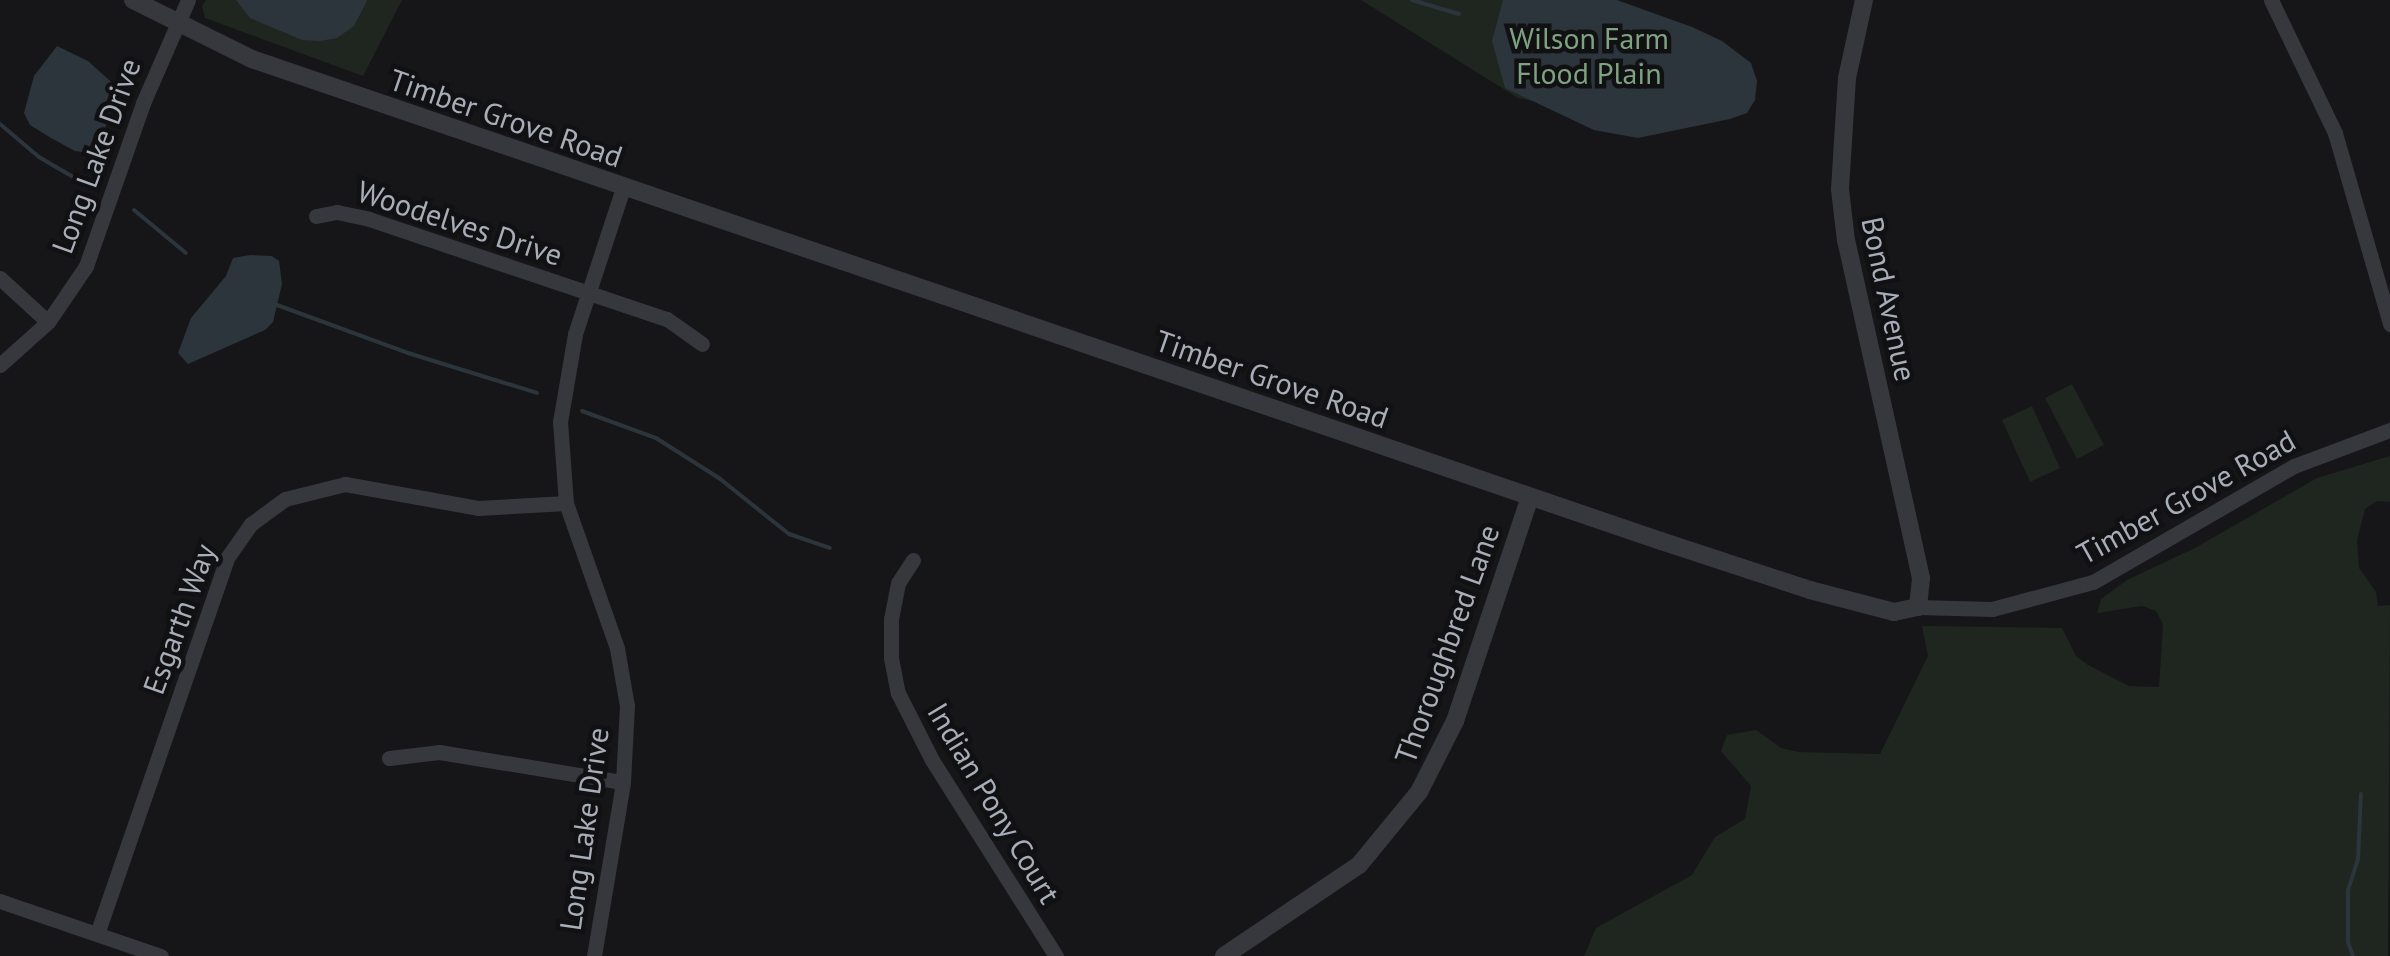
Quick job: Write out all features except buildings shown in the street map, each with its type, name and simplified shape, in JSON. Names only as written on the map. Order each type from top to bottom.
[{"type":"street","name":"Timber Grove Road","points":[[132,0],[176,26],[252,60],[1530,496],[1841,600],[1886,611],[1918,607],[1992,609],[2094,582],[2283,472],[2390,430]]},
{"type":"street","name":"Long Lake Drive","points":[[0,365],[48,322],[73,289],[96,243],[143,102],[188,0]]},
{"type":"street","name":"Bond Avenue","points":[[1864,0],[1844,106],[1841,214],[1914,536],[1921,578],[1918,607]]},
{"type":"street","points":[[2271,0],[2335,133],[2390,324]]},
{"type":"street","name":"Long Lake Drive","points":[[594,956],[623,782],[627,726],[621,668],[566,503],[562,399],[588,293],[624,188]]},
{"type":"street","name":"Woodelves Drive","points":[[316,216],[337,212],[369,218],[667,319],[702,344]]},
{"type":"street","points":[[0,278],[48,322]]},
{"type":"street","name":"Esgarth Way","points":[[97,934],[228,558],[251,524],[285,498],[344,484],[478,508],[566,503]]},
{"type":"street","name":"Thoroughbred Lane","points":[[1224,956],[1359,865],[1419,792],[1454,721],[1530,496]]},
{"type":"street","name":"Indian Pony Court","points":[[914,560],[898,584],[891,619],[891,658],[898,693],[932,760],[1056,956]]},
{"type":"street","points":[[389,758],[439,752],[623,782]]},
{"type":"street","points":[[0,901],[161,956]]},
{"type":"green space","points":[[206,0],[402,0],[363,76],[205,18],[202,6]]},
{"type":"green space","name":"Wilson Farm Flood Plain","points":[[1361,0],[1609,0],[1590,112],[1518,98]]},
{"type":"green space","points":[[2072,384],[2104,445],[2077,459],[2045,398]]},
{"type":"green space","points":[[2032,406],[2060,468],[2030,482],[2002,420]]},
{"type":"green space","points":[[2390,456],[2390,502],[2377,501],[2365,509],[2357,540],[2359,568],[2376,592],[2378,606],[2390,605],[2388,956],[1584,956],[1596,928],[1692,875],[1715,837],[1745,819],[1751,786],[1721,751],[1727,735],[1756,730],[1781,748],[1798,752],[1880,754],[1928,656],[1922,626],[2062,628],[2076,656],[2088,665],[2129,686],[2159,687],[2163,624],[2156,611],[2142,606],[2097,613],[2101,599],[2127,580],[2195,548],[2317,478]]},
{"type":"shaded area","points":[[236,0],[367,1],[354,26],[337,38],[320,41],[302,40],[250,18]]},
{"type":"shaded area","name":"Wilson Farm Flood Plain","points":[[1503,0],[1617,0],[1692,27],[1722,41],[1751,63],[1757,81],[1755,100],[1747,113],[1730,119],[1638,138],[1594,130],[1505,88],[1492,41]]},
{"type":"shaded area","points":[[57,46],[88,61],[119,89],[96,154],[75,151],[51,138],[30,125],[24,113],[34,76]]},
{"type":"shaded area","points":[[272,256],[279,261],[282,284],[273,322],[265,330],[188,364],[178,353],[191,318],[226,276],[233,258]]},
{"type":"waterway","points":[[1412,0],[1459,14]]},
{"type":"waterway","points":[[0,124],[39,157],[82,182]]},
{"type":"waterway","points":[[134,210],[186,253]]},
{"type":"waterway","points":[[277,305],[408,353],[537,393]]},
{"type":"waterway","points":[[582,411],[656,438],[719,478],[789,534],[830,548]]},
{"type":"waterway","points":[[2353,956],[2348,942],[2348,890],[2358,859],[2361,794]]}]
